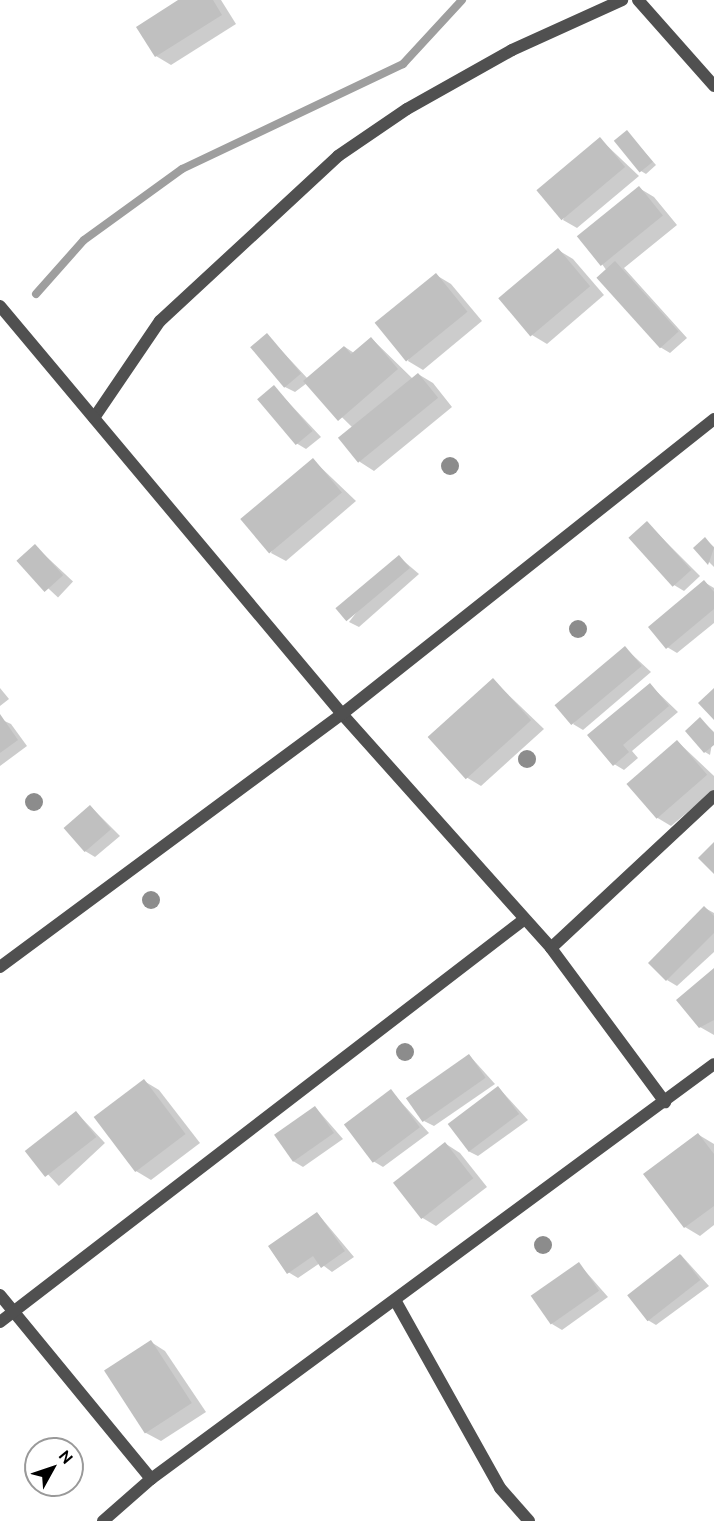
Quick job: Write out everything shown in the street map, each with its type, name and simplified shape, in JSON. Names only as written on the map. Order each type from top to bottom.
[{"type":"street","points":[[94,418],[160,321],[338,156],[407,109],[512,50],[622,0]]},
{"type":"street","points":[[638,0],[714,86]]},
{"type":"street","points":[[0,306],[342,714],[522,921],[551,948],[665,1102]]},
{"type":"street","points":[[0,967],[342,714],[714,419]]},
{"type":"street","points":[[551,948],[714,796]]},
{"type":"street","points":[[0,1322],[522,921]]},
{"type":"street","points":[[103,1521],[151,1479],[714,1064]]},
{"type":"street","points":[[0,1294],[151,1479]]},
{"type":"street","points":[[395,1300],[500,1488],[528,1521]]},
{"type":"building","points":[[178,0],[213,0],[222,15],[155,57],[136,27]]},
{"type":"building","points":[[627,130],[653,162],[640,173],[614,141]]},
{"type":"building","points":[[600,137],[625,167],[561,220],[536,190]]},
{"type":"building","points":[[639,186],[663,216],[601,266],[577,236]]},
{"type":"building","points":[[558,248],[590,286],[530,336],[498,298]]},
{"type":"building","points":[[615,261],[679,332],[660,348],[596,278]]},
{"type":"building","points":[[436,273],[467,312],[406,362],[375,323]]},
{"type":"building","points":[[267,333],[301,374],[284,388],[250,347]]},
{"type":"building","points":[[371,337],[398,369],[338,421],[303,381],[344,346],[351,354]]},
{"type":"building","points":[[418,373],[438,398],[358,463],[338,438]]},
{"type":"building","points":[[274,385],[313,431],[296,445],[257,399]]},
{"type":"building","points":[[313,458],[342,492],[269,554],[240,519]]},
{"type":"building","points":[[647,521],[691,570],[673,587],[628,538]]},
{"type":"building","points":[[705,537],[714,548],[708,565],[693,548]]},
{"type":"building","points":[[35,544],[63,575],[45,592],[16,561]]},
{"type":"building","points":[[399,555],[410,568],[346,621],[335,608]]},
{"type":"building","points":[[704,580],[714,592],[714,609],[666,649],[648,627]]},
{"type":"building","points":[[625,646],[642,666],[571,725],[555,705]]},
{"type":"building","points":[[493,678],[531,720],[466,779],[428,737]]},
{"type":"building","points":[[650,683],[669,706],[623,745],[629,752],[613,766],[587,735]]},
{"type":"building","points":[[714,688],[714,720],[698,703]]},
{"type":"building","points":[[0,714],[18,740],[0,753]]},
{"type":"building","points":[[700,717],[714,733],[714,745],[704,753],[685,731]]},
{"type":"building","points":[[677,740],[707,775],[657,819],[626,784]]},
{"type":"building","points":[[90,805],[111,829],[85,852],[64,828]]},
{"type":"building","points":[[714,842],[714,874],[698,858]]},
{"type":"building","points":[[704,906],[714,916],[714,933],[666,981],[648,963]]},
{"type":"building","points":[[714,968],[714,1020],[699,1028],[676,1000]]},
{"type":"building","points":[[469,1054],[486,1078],[423,1122],[406,1098]]},
{"type":"building","points":[[144,1079],[186,1134],[135,1172],[94,1117]]},
{"type":"building","points":[[498,1086],[519,1114],[469,1152],[448,1124]]},
{"type":"building","points":[[391,1089],[420,1127],[373,1163],[344,1125]]},
{"type":"building","points":[[315,1106],[334,1133],[293,1162],[274,1135]]},
{"type":"building","points":[[76,1111],[96,1137],[45,1177],[25,1151]]},
{"type":"building","points":[[698,1133],[714,1154],[714,1206],[684,1228],[643,1174]]},
{"type":"building","points":[[445,1142],[473,1178],[421,1219],[393,1183]]},
{"type":"building","points":[[317,1212],[345,1251],[321,1268],[313,1256],[287,1274],[268,1246]]},
{"type":"building","points":[[680,1254],[700,1280],[648,1321],[627,1295]]},
{"type":"building","points":[[579,1262],[599,1291],[551,1325],[531,1296]]},
{"type":"building","points":[[151,1340],[192,1403],[145,1433],[104,1370]]},
{"type":"waterway","points":[[36,294],[84,240],[182,169],[403,64],[462,0]]}]
